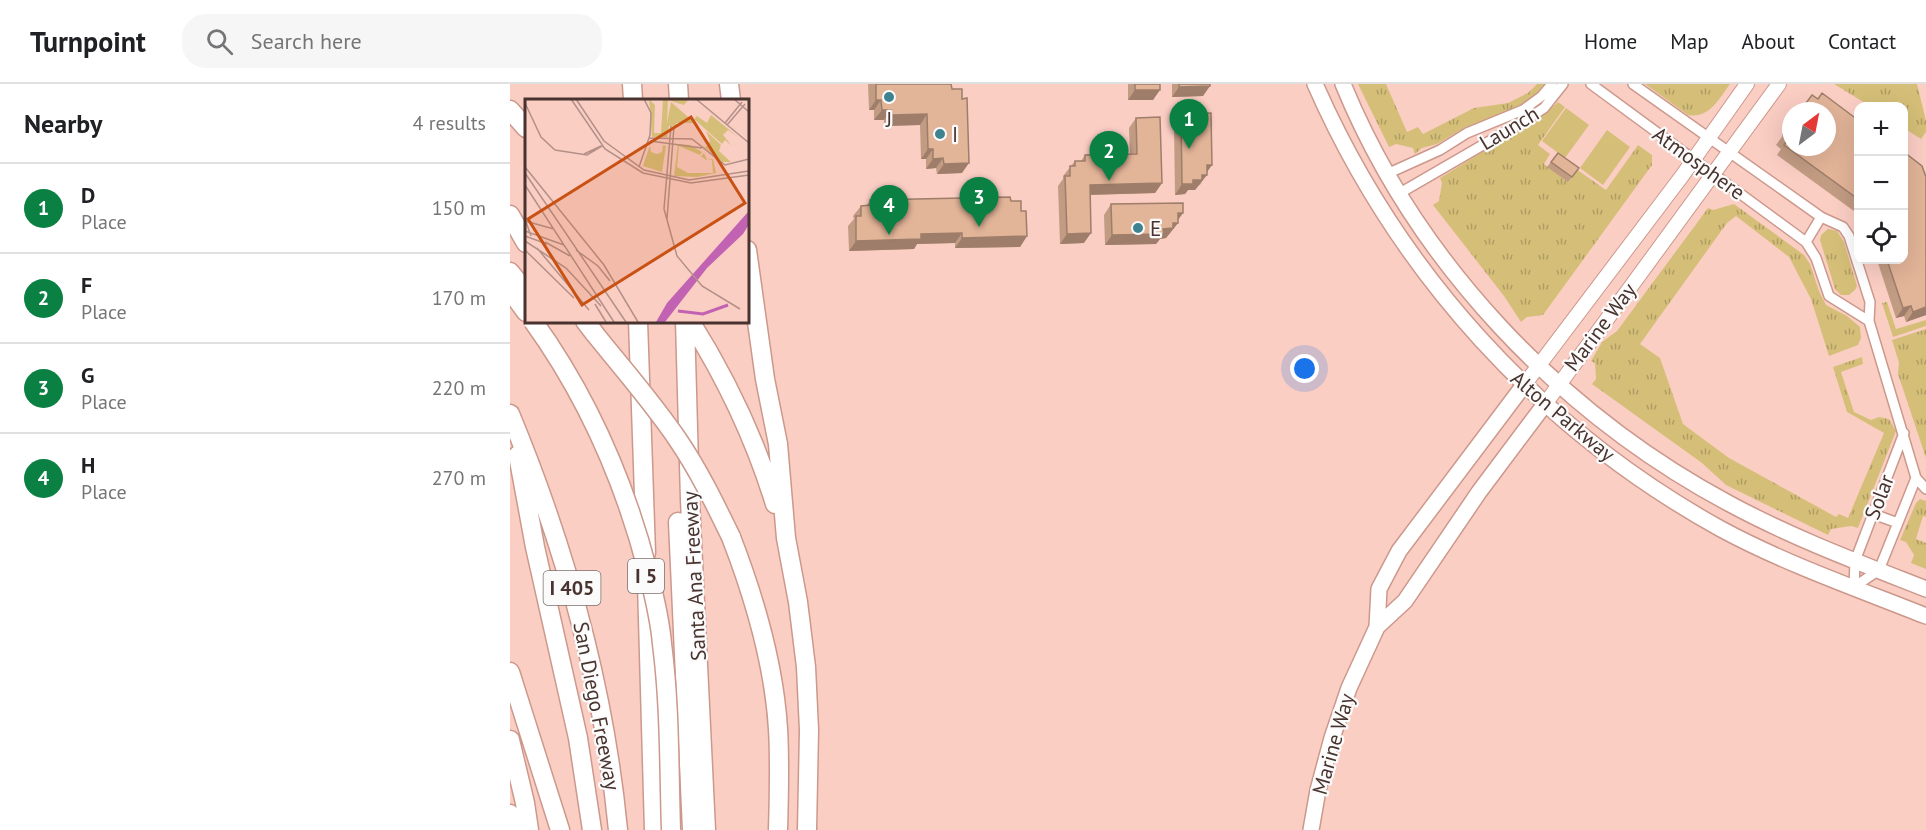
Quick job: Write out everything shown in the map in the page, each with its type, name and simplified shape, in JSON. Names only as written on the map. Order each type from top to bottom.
[{"type":"highway","points":[[632,84],[633,99]]},
{"type":"highway","points":[[678,84],[679,99]]},
{"type":"highway","points":[[729,84],[731,99]]},
{"type":"highway","points":[[510,110],[525,127]]},
{"type":"highway","points":[[510,215],[525,241]]},
{"type":"highway","points":[[510,229],[525,248]]},
{"type":"highway","points":[[748,257],[765,379],[778,444],[786,538],[798,602],[806,667],[809,730],[807,830]]},
{"type":"highway","points":[[510,272],[525,291]]},
{"type":"highway","points":[[510,290],[525,311]]},
{"type":"highway","points":[[534,322],[555,353],[587,409],[621,485],[642,549],[662,641],[667,693],[671,830]]},
{"type":"highway","points":[[547,322],[582,378],[609,430],[643,516],[658,570],[671,623],[678,675],[683,830]]},
{"type":"highway","name":"I 5","points":[[638,322],[654,830]]},
{"type":"highway","name":"Santa Ana Freeway","points":[[685,322],[689,478],[706,830]]},
{"type":"highway","points":[[691,322],[732,395],[767,477],[786,538]]},
{"type":"highway","points":[[590,327],[678,441],[710,495],[731,537],[756,610],[772,683],[778,728],[778,830]]},
{"type":"highway","points":[[510,414],[535,547],[578,738],[592,830]]},
{"type":"highway","name":"San Diego Freeway","points":[[510,414],[552,525],[578,608],[593,668],[612,768],[618,830]]},
{"type":"highway","points":[[689,478],[678,500],[692,830]]},
{"type":"highway","points":[[510,672],[560,830]]},
{"type":"highway","points":[[510,740],[529,830]]},
{"type":"highway","points":[[510,814],[515,830]]},
{"type":"main road","name":"Alton Parkway","points":[[1315,84],[1364,182],[1407,249],[1471,330],[1545,404],[1625,468],[1721,529],[1854,588],[1926,616]]},
{"type":"main road","name":"Alton Parkway","points":[[1343,84],[1359,119],[1400,193],[1426,232],[1461,280],[1539,366],[1621,434],[1685,478],[1765,522],[1926,589]]},
{"type":"main road","name":"Marine Way","points":[[1377,627],[1379,589],[1399,551],[1695,159],[1747,84]]},
{"type":"main road","name":"Marine Way","points":[[1311,830],[1318,790],[1332,738],[1349,688],[1377,627],[1404,601],[1479,492],[1779,84]]},
{"type":"street","name":"Launch","points":[[1389,173],[1440,150],[1467,132],[1523,110],[1542,96],[1552,84]]},
{"type":"street","name":"Launch","points":[[1400,193],[1544,108],[1563,84]]},
{"type":"street","name":"Atmosphere","points":[[1590,84],[1806,242],[1816,258],[1828,296],[1869,321]]},
{"type":"street","name":"Atmosphere","points":[[1633,84],[1821,217],[1843,227],[1849,236],[1870,302],[1869,321],[1916,478],[1926,489]]},
{"type":"street","points":[[1440,150],[1449,164]]},
{"type":"street","points":[[1806,242],[1821,217]]},
{"type":"street","name":"Solar","points":[[1855,561],[1904,433]]},
{"type":"street","name":"Solar","points":[[1879,570],[1916,478]]},
{"type":"street","points":[[1873,514],[1898,523]]},
{"type":"street","points":[[1854,588],[1855,561]]},
{"type":"street","points":[[1854,588],[1879,570]]},
{"type":"green space","points":[[1358,84],[1386,84],[1407,132],[1418,127],[1423,134],[1474,108],[1508,103],[1528,93],[1537,84],[1550,84],[1515,112],[1466,127],[1437,144],[1422,148],[1415,154],[1413,148],[1396,144],[1389,147]]},
{"type":"green space","points":[[1645,84],[1730,84],[1708,111],[1688,115]]},
{"type":"green space","points":[[1834,84],[1917,84],[1926,121],[1926,132],[1921,139],[1908,131],[1908,102],[1863,102]]},
{"type":"green space","points":[[1558,102],[1565,107],[1538,145],[1550,154],[1544,164],[1568,182],[1575,173],[1566,162],[1606,190],[1638,145],[1652,155],[1652,165],[1543,315],[1527,317],[1521,322],[1504,296],[1433,205],[1439,201],[1442,183],[1440,178],[1546,113]]},
{"type":"green space","points":[[1566,108],[1589,125],[1565,158],[1542,141]]},
{"type":"green space","points":[[1607,130],[1630,147],[1603,185],[1580,168]]},
{"type":"green space","points":[[1734,204],[1804,255],[1810,264],[1826,305],[1847,316],[1860,327],[1861,338],[1858,345],[1829,356],[1811,299],[1789,257],[1736,216],[1727,223],[1640,344],[1660,358],[1683,424],[1729,458],[1836,517],[1839,514],[1848,518],[1884,433],[1847,412],[1833,367],[1862,357],[1863,364],[1841,372],[1854,412],[1871,420],[1879,417],[1889,419],[1896,431],[1858,528],[1851,526],[1831,529],[1828,535],[1726,485],[1702,463],[1592,384],[1596,379],[1595,363],[1591,361],[1602,342],[1617,331],[1708,208],[1713,210]]},
{"type":"green space","points":[[1828,229],[1837,231],[1844,242],[1857,286],[1849,295],[1841,295],[1835,289],[1820,240],[1821,235]]},
{"type":"green space","points":[[1887,302],[1896,329],[1926,320],[1926,326],[1893,337],[1882,303]]},
{"type":"green space","points":[[1926,329],[1926,458],[1898,374],[1899,363],[1892,340]]},
{"type":"green space","points":[[1920,499],[1926,501],[1926,517],[1923,516],[1916,539],[1926,543],[1926,569],[1911,563],[1914,555],[1906,542],[1900,540],[1916,503]]},
{"type":"building","points":[[876,84],[951,84],[952,89],[962,89],[962,99],[967,98],[969,163],[944,164],[943,158],[933,159],[933,149],[928,149],[927,114],[892,115],[891,110],[882,110],[881,100],[876,100]]},
{"type":"building","points":[[1135,84],[1160,84],[1160,90],[1135,90]]},
{"type":"building","points":[[1179,84],[1210,84],[1210,86],[1179,87]]},
{"type":"building","points":[[1822,93],[1834,102],[1807,102],[1812,95],[1818,99]]},
{"type":"building","points":[[1836,104],[1854,117],[1854,196],[1799,156],[1836,156]]},
{"type":"building","points":[[1211,113],[1212,165],[1207,165],[1207,175],[1202,175],[1202,180],[1193,180],[1193,184],[1182,184],[1181,114]]},
{"type":"building","points":[[1160,117],[1162,183],[1090,185],[1091,233],[1067,234],[1065,176],[1070,176],[1070,166],[1075,166],[1075,161],[1085,161],[1085,155],[1137,154],[1136,118]]},
{"type":"building","points":[[1558,153],[1579,168],[1572,177],[1551,162]]},
{"type":"building","points":[[1908,155],[1922,166],[1926,177],[1926,307],[1913,312],[1911,306],[1903,308],[1888,264],[1908,264]]},
{"type":"building","points":[[1010,197],[1011,201],[1021,201],[1021,211],[1026,211],[1027,236],[962,238],[962,233],[921,234],[921,239],[856,241],[856,216],[861,216],[861,206],[871,205],[870,200]]},
{"type":"building","name":"E","points":[[1183,203],[1183,213],[1178,213],[1178,223],[1173,223],[1173,228],[1163,229],[1164,234],[1112,235],[1111,204]]},
{"type":"place","name":"J","points":[[889,97]]},
{"type":"place","name":"I","points":[[940,134]]},
{"type":"place","name":"D","points":[[1189,149]]},
{"type":"place","name":"F","points":[[1109,181]]},
{"type":"place","name":"G","points":[[979,227]]},
{"type":"place","name":"E","points":[[1138,228]]},
{"type":"place","name":"H","points":[[889,235]]}]
